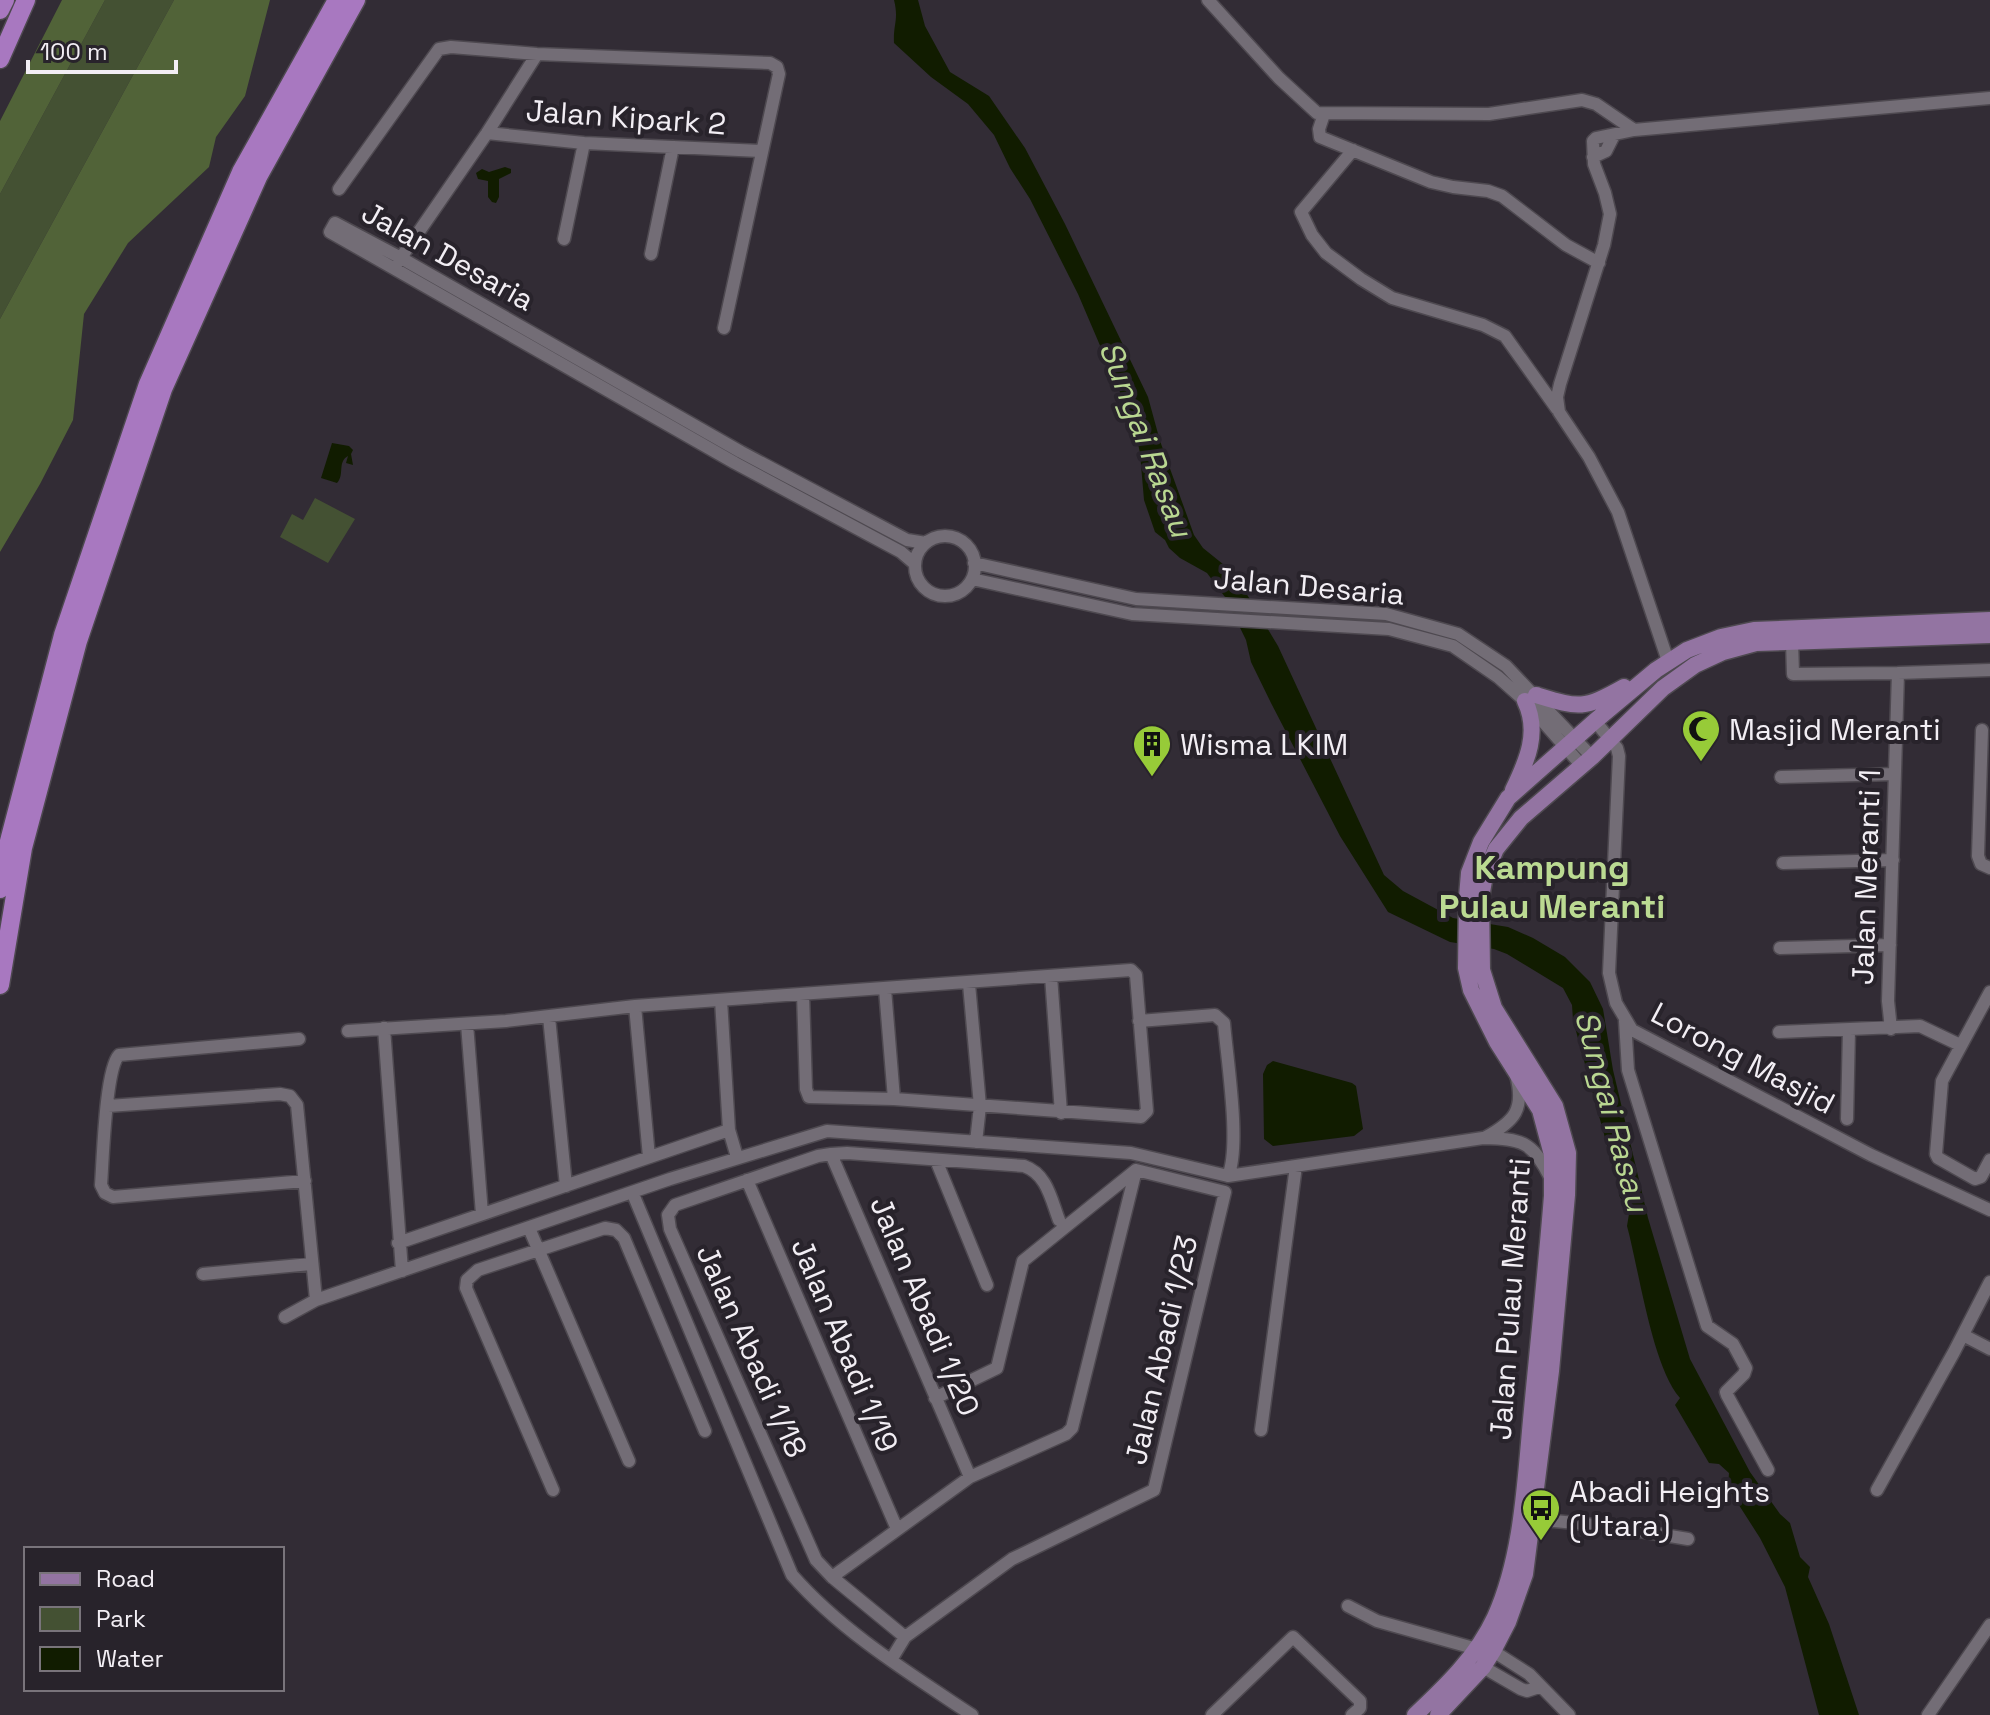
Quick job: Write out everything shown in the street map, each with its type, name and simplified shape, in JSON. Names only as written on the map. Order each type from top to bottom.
[{"type":"highway","points":[[0,10],[5,0]]},
{"type":"highway","points":[[0,59],[26,0]]},
{"type":"highway","points":[[0,889],[8,845],[63,635],[148,384],[241,172],[337,0]]},
{"type":"highway","points":[[0,985],[23,848],[78,641],[163,389],[258,177],[356,0]]},
{"type":"main road","name":"Jalan Pulau Meranti","points":[[1438,1715],[1483,1667],[1494,1619],[1507,1588],[1521,1513],[1553,1184],[1552,1155],[1540,1110],[1477,1005],[1474,897],[1469,873],[1481,842],[1508,798],[1662,665],[1687,650],[1721,637],[1754,630],[1990,620]]},
{"type":"main road","name":"Jalan Pulau Meranti","points":[[1474,897],[1496,849],[1521,818],[1587,762],[1663,688],[1695,665],[1723,652],[1756,643],[1990,635]]},
{"type":"main road","points":[[1508,798],[1531,747],[1530,698],[1586,706],[1662,665]]},
{"type":"main road","name":"Jalan Pulau Meranti","points":[[1415,1715],[1485,1650],[1521,1589],[1534,1519],[1567,1195],[1568,1153],[1555,1106],[1494,1008],[1474,969]]},
{"type":"street","points":[[1208,0],[1279,78],[1311,109],[1324,114],[1489,114],[1582,100],[1596,104],[1634,130]]},
{"type":"street","points":[[339,189],[439,49],[451,47],[537,54],[770,63],[777,67],[779,74],[724,328]]},
{"type":"street","points":[[398,263],[537,54]]},
{"type":"street","points":[[1559,412],[1557,397],[1560,384],[1599,263],[1610,214],[1593,157],[1606,151],[1614,135],[1634,130],[1990,98]]},
{"type":"street","points":[[1324,114],[1320,137],[1431,182],[1502,196],[1554,237],[1599,263]]},
{"type":"street","name":"Jalan Kipark 2","points":[[487,133],[584,143],[761,151]]},
{"type":"street","points":[[564,239],[584,143]]},
{"type":"street","points":[[651,254],[673,147]]},
{"type":"street","points":[[1353,150],[1301,212],[1312,235],[1326,253],[1351,273],[1392,298],[1483,325],[1505,336],[1589,457],[1618,512],[1662,665]]},
{"type":"street","name":"Jalan Desaria","points":[[1530,698],[1453,646],[1389,629],[1132,614],[972,579],[962,591],[939,596],[924,588],[915,564],[901,552],[735,463],[398,263],[335,223],[330,232],[398,263],[907,540],[926,543],[941,537],[959,540],[966,546],[974,563],[1136,599],[1386,614],[1458,634],[1506,666],[1587,762]]},
{"type":"street","points":[[915,564],[926,543]]},
{"type":"street","points":[[972,579],[974,563]]},
{"type":"street","points":[[1792,641],[1793,674],[1990,670]]},
{"type":"street","name":"Jalan Meranti 1","points":[[1891,1029],[1888,1001],[1898,673]]},
{"type":"street","name":"Lorong Masjid","points":[[1595,721],[1617,748],[1620,773],[1609,973],[1616,1003],[1632,1030],[1871,1155],[1990,1210]]},
{"type":"street","points":[[1982,730],[1978,856],[1985,866]]},
{"type":"street","points":[[1781,777],[1894,774]]},
{"type":"street","points":[[1783,863],[1893,860]]},
{"type":"street","points":[[1780,948],[1890,945]]},
{"type":"street","points":[[348,1031],[549,1017],[635,1006],[1131,970],[1136,975],[1147,1111],[1141,1117],[894,1099],[809,1097],[806,1089],[803,994]]},
{"type":"street","points":[[1051,976],[1061,1113]]},
{"type":"street","points":[[969,984],[980,1106],[976,1142]]},
{"type":"street","points":[[885,989],[894,1099]]},
{"type":"street","points":[[1990,992],[1942,1081],[1936,1154],[1945,1163],[1975,1179],[1981,1177],[1990,1160]]},
{"type":"street","points":[[721,1000],[729,1130],[737,1157]]},
{"type":"street","points":[[635,1006],[649,1157]]},
{"type":"street","points":[[1139,1021],[1215,1015],[1224,1023],[1234,1156],[1228,1176]]},
{"type":"street","points":[[549,1017],[566,1186]]},
{"type":"street","points":[[1625,1021],[1628,1070],[1707,1326],[1733,1344],[1746,1368],[1726,1392],[1768,1470]]},
{"type":"street","points":[[467,1024],[482,1214]]},
{"type":"street","points":[[1779,1032],[1920,1026],[1960,1045]]},
{"type":"street","points":[[384,1028],[401,1265]]},
{"type":"street","points":[[1847,1119],[1849,1030]]},
{"type":"street","points":[[299,1039],[119,1055],[114,1061],[101,1185],[109,1196],[305,1181]]},
{"type":"street","points":[[1483,1138],[1505,1126],[1516,1112],[1519,1097],[1514,1068]]},
{"type":"street","points":[[108,1106],[286,1095],[297,1105],[316,1300]]},
{"type":"street","points":[[398,1243],[729,1130]]},
{"type":"street","points":[[285,1317],[316,1300],[401,1265],[529,1228],[737,1157],[827,1131],[1131,1153],[1228,1176],[1483,1138],[1518,1141],[1531,1146],[1540,1156],[1553,1184]]},
{"type":"street","name":"Jalan Abadi 1/18","points":[[905,1637],[816,1560],[668,1222],[671,1209],[675,1205],[818,1156],[847,1153],[1024,1166],[1035,1170],[1043,1178],[1059,1220]]},
{"type":"street","name":"Jalan Abadi 1/20","points":[[831,1154],[970,1477]]},
{"type":"street","points":[[936,1160],[987,1285]]},
{"type":"street","points":[[1261,1430],[1296,1166]]},
{"type":"street","points":[[935,1398],[997,1368],[1023,1261],[1136,1170]]},
{"type":"street","points":[[832,1577],[970,1477],[1066,1434],[1072,1428],[1136,1170]]},
{"type":"street","name":"Jalan Abadi 1/23","points":[[891,1660],[905,1637],[1012,1559],[1154,1490],[1225,1192],[1136,1170]]},
{"type":"street","name":"Jalan Abadi 1/19","points":[[747,1180],[897,1529]]},
{"type":"street","points":[[633,1194],[784,1561],[804,1589],[891,1660],[972,1715]]},
{"type":"street","points":[[529,1228],[629,1461]]},
{"type":"street","points":[[553,1490],[466,1288],[467,1280],[478,1270],[605,1228],[616,1230],[624,1238],[705,1431]]},
{"type":"street","points":[[203,1274],[311,1264]]},
{"type":"street","points":[[1877,1490],[1990,1282]]},
{"type":"street","points":[[1963,1335],[1990,1349]]},
{"type":"street","points":[[1534,1519],[1616,1527],[1688,1539]]},
{"type":"street","points":[[1348,1606],[1377,1621],[1485,1650],[1529,1674],[1569,1715]]},
{"type":"street","points":[[1928,1715],[1990,1625]]},
{"type":"street","points":[[1212,1715],[1293,1637],[1357,1710]]},
{"type":"street","points":[[1483,1667],[1521,1689],[1527,1691],[1539,1687]]},
{"type":"green space","points":[[105,0],[174,0],[0,319],[0,194]]},
{"type":"green space","points":[[315,498],[355,519],[328,563],[280,537],[292,514],[303,520]]},
{"type":"shaded area","points":[[62,0],[105,0],[0,194],[0,121]]},
{"type":"shaded area","points":[[174,0],[270,0],[245,96],[216,137],[209,167],[128,243],[84,314],[73,420],[0,552],[0,319]]},
{"type":"water","name":"Sungai Rasau","points":[[894,0],[918,0],[925,26],[950,72],[989,96],[1025,148],[1148,397],[1160,441],[1194,535],[1203,548],[1234,573],[1278,646],[1384,875],[1403,891],[1453,918],[1508,927],[1533,938],[1565,957],[1590,982],[1603,1009],[1613,1070],[1648,1218],[1690,1359],[1750,1472],[1790,1523],[1800,1557],[1810,1567],[1808,1577],[1829,1624],[1859,1715],[1819,1715],[1785,1587],[1760,1538],[1728,1488],[1729,1473],[1719,1464],[1709,1463],[1675,1405],[1680,1398],[1670,1383],[1654,1341],[1627,1226],[1629,1214],[1619,1195],[1620,1176],[1614,1171],[1573,1020],[1572,1005],[1563,988],[1507,954],[1450,942],[1388,912],[1340,836],[1271,703],[1225,597],[1207,573],[1180,558],[1155,532],[1144,500],[1134,425],[1078,294],[1030,199],[994,135],[968,104],[931,77],[894,43]]},
{"type":"water","points":[[505,167],[511,169],[511,173],[499,179],[499,197],[496,203],[492,202],[488,197],[488,181],[478,179],[476,173],[482,169],[489,172]]},
{"type":"water","points":[[332,443],[349,446],[353,450],[353,465],[346,463],[348,456],[337,483],[321,478]]},
{"type":"water","points":[[1273,1061],[1356,1086],[1363,1129],[1354,1136],[1273,1146],[1264,1139],[1263,1074]]},
{"type":"place","name":"Masjid Meranti","points":[[1701,763]]},
{"type":"place","name":"Wisma LKIM","points":[[1152,778]]},
{"type":"place","name":"Abadi Heights (Utara)","points":[[1541,1542]]},
{"type":"district","name":"Kampung Pulau Meranti","points":[[1552,886]]}]
